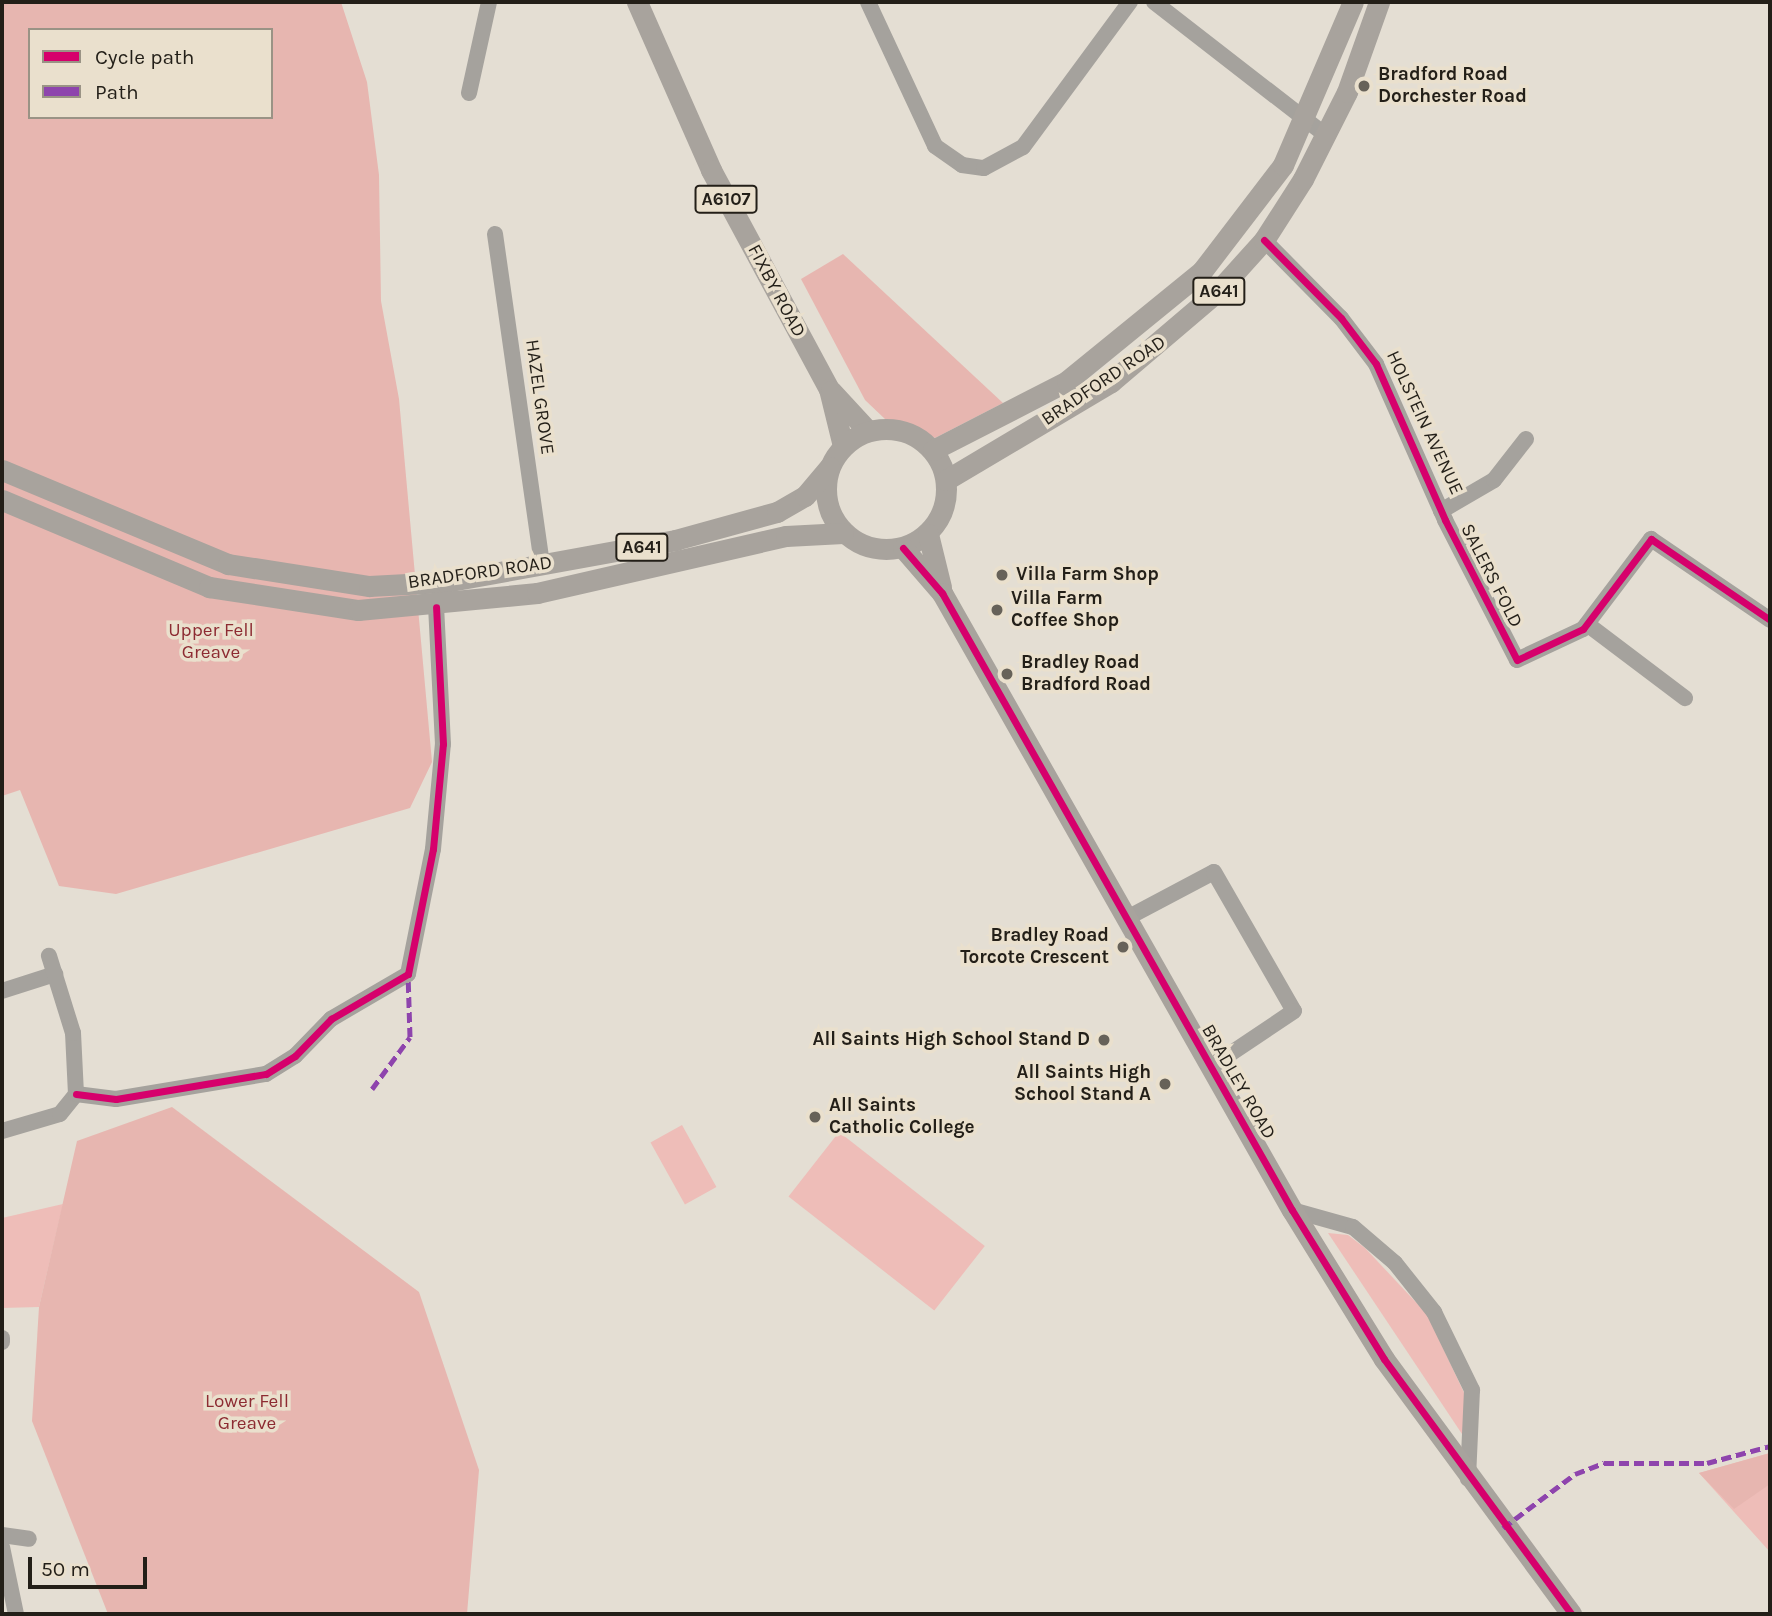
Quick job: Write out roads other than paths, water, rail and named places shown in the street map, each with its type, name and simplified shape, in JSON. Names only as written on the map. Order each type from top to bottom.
[{"type":"main road","name":"FIXBY ROAD","points":[[636,2],[711,170],[829,389],[843,446]]},
{"type":"main road","name":"BRADFORD ROAD","points":[[933,450],[1035,400],[1152,317],[1238,230],[1306,123],[1353,2]]},
{"type":"main road","name":"BRADFORD ROAD","points":[[946,480],[1128,369],[1211,298],[1264,240],[1327,136],[1379,2]]},
{"type":"main road","name":"FIXBY ROAD","points":[[829,389],[869,431]]},
{"type":"main road","name":"A641","points":[[903,548],[871,548],[843,533],[827,502],[830,467],[843,446],[869,431],[904,431],[933,450]]},
{"type":"main road","points":[[903,548],[928,534],[946,500],[946,480],[933,450]]},
{"type":"main road","name":"BRADFORD ROAD","points":[[2,470],[182,548],[288,578],[369,586],[445,582],[675,540],[777,512],[805,496],[830,467]]},
{"type":"main road","name":"BRADFORD ROAD","points":[[2,500],[209,587],[358,610],[436,607],[601,580],[817,530],[843,533]]},
{"type":"main road","name":"BRADLEY ROAD","points":[[928,534],[942,593]]},
{"type":"main road","name":"BRADLEY ROAD","points":[[903,548],[942,593],[1292,1210],[1468,1480],[1571,1614]]},
{"type":"street","points":[[469,93],[489,2]]},
{"type":"street","points":[[868,2],[935,146],[962,166],[984,168],[1023,147],[1130,2]]},
{"type":"street","points":[[1154,2],[1306,123],[1327,136]]},
{"type":"street","name":"HAZEL GROVE","points":[[495,234],[542,565]]},
{"type":"street","name":"HOLSTEIN AVENUE","points":[[1264,240],[1341,318],[1376,364],[1441,511],[1494,480],[1526,439]]},
{"type":"street","name":"SALERS FOLD","points":[[1441,511],[1517,660],[1587,624],[1651,539],[1770,620]]},
{"type":"street","points":[[76,1094],[116,1099],[266,1074],[295,1056],[331,1019],[408,974],[433,849],[443,744],[436,607]]},
{"type":"street","points":[[1587,624],[1685,698]]},
{"type":"street","points":[[1127,918],[1214,872],[1294,1011],[1212,1066]]},
{"type":"street","points":[[2,1131],[60,1114],[76,1094],[77,1054],[49,956]]},
{"type":"street","points":[[2,991],[55,974]]},
{"type":"street","points":[[1292,1210],[1353,1227],[1395,1264],[1434,1312],[1472,1390],[1468,1480]]},
{"type":"street","points":[[2,1535],[29,1539]]},
{"type":"street","points":[[2,1547],[16,1614]]},
{"type":"place","name":"Bradford Road Dorchester Road","points":[[1364,86]]},
{"type":"place","name":"Villa Farm Shop","points":[[1002,575]]},
{"type":"place","name":"Villa Farm Coffee Shop","points":[[997,610]]},
{"type":"place","name":"Bradley Road Bradford Road","points":[[1007,674]]},
{"type":"place","name":"Bradley Road Torcote Crescent","points":[[1123,947]]},
{"type":"place","name":"All Saints High School Stand D","points":[[1104,1040]]},
{"type":"place","name":"All Saints High School Stand A","points":[[1165,1084]]},
{"type":"place","name":"All Saints Catholic College","points":[[815,1117]]},
{"type":"park label","name":"Upper Fell Greave","points":[[211,642]]},
{"type":"park label","name":"Lower Fell Greave","points":[[247,1413]]}]
